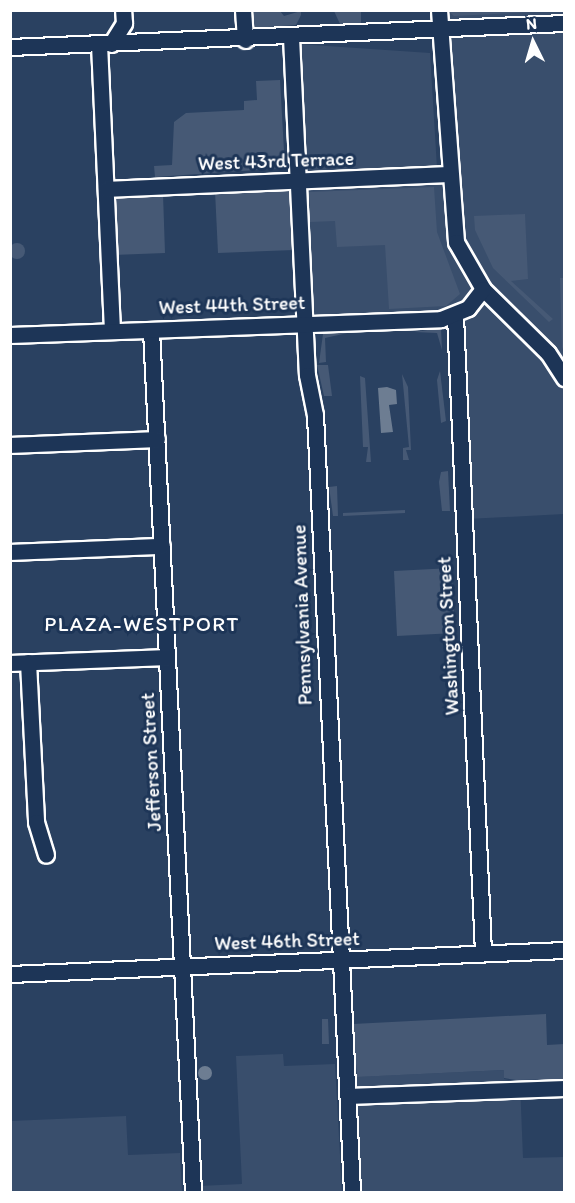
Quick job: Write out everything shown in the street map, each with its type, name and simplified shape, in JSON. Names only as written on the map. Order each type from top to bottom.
[{"type":"street","points":[[243,10],[245,40]]},
{"type":"street","points":[[439,10],[447,174],[456,242],[483,289],[548,353],[564,378]]},
{"type":"street","points":[[112,331],[106,189],[105,44],[123,17],[139,43]]},
{"type":"street","points":[[10,48],[245,40],[564,23]]},
{"type":"street","name":"Pennsylvania Avenue","points":[[291,37],[304,324],[315,415],[338,960],[352,1192]]},
{"type":"street","name":"West 43rd Terrace","points":[[106,189],[447,174]]},
{"type":"street","points":[[455,316],[483,289]]},
{"type":"street","name":"West 44th Street","points":[[10,335],[455,316]]},
{"type":"street","name":"Washington Street","points":[[455,316],[483,954]]},
{"type":"street","name":"Jefferson Street","points":[[151,330],[193,1192]]},
{"type":"street","points":[[10,445],[157,439]]},
{"type":"street","points":[[10,552],[162,546]]},
{"type":"street","points":[[10,663],[167,657]]},
{"type":"street","points":[[28,663],[36,822],[46,854]]},
{"type":"street","name":"West 46th Street","points":[[10,974],[564,950]]},
{"type":"street","points":[[348,1096],[564,1088]]},
{"type":"shaded area","points":[[447,10],[556,10],[556,11],[454,16]]},
{"type":"shaded area","points":[[251,11],[280,11],[284,16],[301,11],[301,15],[296,25],[254,28]]},
{"type":"shaded area","points":[[334,11],[361,11],[361,24],[340,24]]},
{"type":"shaded area","points":[[444,11],[564,11],[564,514],[467,519],[461,348],[445,311],[312,316],[305,188],[457,181]]},
{"type":"shaded area","points":[[298,44],[430,53],[437,168],[304,174]]},
{"type":"shaded area","points":[[280,80],[285,168],[155,177],[154,166],[172,165],[174,122],[186,113],[244,110],[244,101],[257,100],[256,81]]},
{"type":"shaded area","points":[[434,187],[437,232],[460,294],[446,306],[389,309],[385,245],[337,247],[335,221],[310,222],[309,192]]},
{"type":"shaded area","points":[[290,189],[294,250],[218,253],[215,191]]},
{"type":"shaded area","points":[[163,194],[165,253],[113,255],[112,199]]},
{"type":"shaded area","points":[[525,214],[528,279],[511,281],[553,319],[549,322],[493,268],[475,230],[474,216]]},
{"type":"shaded area","points":[[17,243],[23,245],[25,251],[23,257],[17,259],[11,257],[9,251],[11,245]]},
{"type":"shaded area","points":[[560,278],[564,278],[564,352],[562,347]]},
{"type":"shaded area","points":[[441,328],[442,350],[437,333],[414,332]]},
{"type":"shaded area","points":[[352,332],[325,338],[326,362],[319,363],[323,334]]},
{"type":"shaded area","points":[[317,365],[328,365],[332,396],[324,396]]},
{"type":"shaded area","points":[[440,371],[446,421],[441,423],[437,380]]},
{"type":"shaded area","points":[[402,374],[408,387],[411,450],[406,450],[409,460],[403,460],[403,448],[409,447]]},
{"type":"shaded area","points":[[360,376],[365,378],[371,462],[366,462],[368,447],[363,447]]},
{"type":"shaded area","points":[[387,387],[396,390],[397,404],[389,405],[393,432],[381,433],[378,388]]},
{"type":"shaded area","points":[[448,471],[450,511],[442,511],[439,482],[441,472]]},
{"type":"shaded area","points":[[337,486],[338,516],[333,516],[329,487]]},
{"type":"shaded area","points":[[405,510],[405,513],[343,516],[343,513]]},
{"type":"shaded area","points":[[452,568],[455,633],[397,636],[394,571]]},
{"type":"shaded area","points":[[546,1014],[547,1045],[564,1044],[564,1079],[516,1080],[504,1078],[504,1070],[357,1077],[353,1024]]},
{"type":"shaded area","points":[[322,1019],[328,1019],[329,1044],[322,1044]]},
{"type":"shaded area","points":[[283,1054],[284,1066],[335,1064],[342,1192],[200,1192],[199,1186],[242,1184],[236,1056]]},
{"type":"shaded area","points":[[205,1066],[210,1068],[212,1073],[210,1078],[205,1080],[200,1078],[198,1073],[200,1068]]},
{"type":"shaded area","points":[[504,1070],[504,1079],[520,1082],[523,1158],[564,1157],[564,1192],[360,1192],[354,1077]]},
{"type":"shaded area","points":[[126,1116],[128,1155],[180,1153],[182,1192],[11,1192],[11,1121]]},
{"type":"district","name":"PLAZA-WESTPORT","points":[[142,624]]}]
